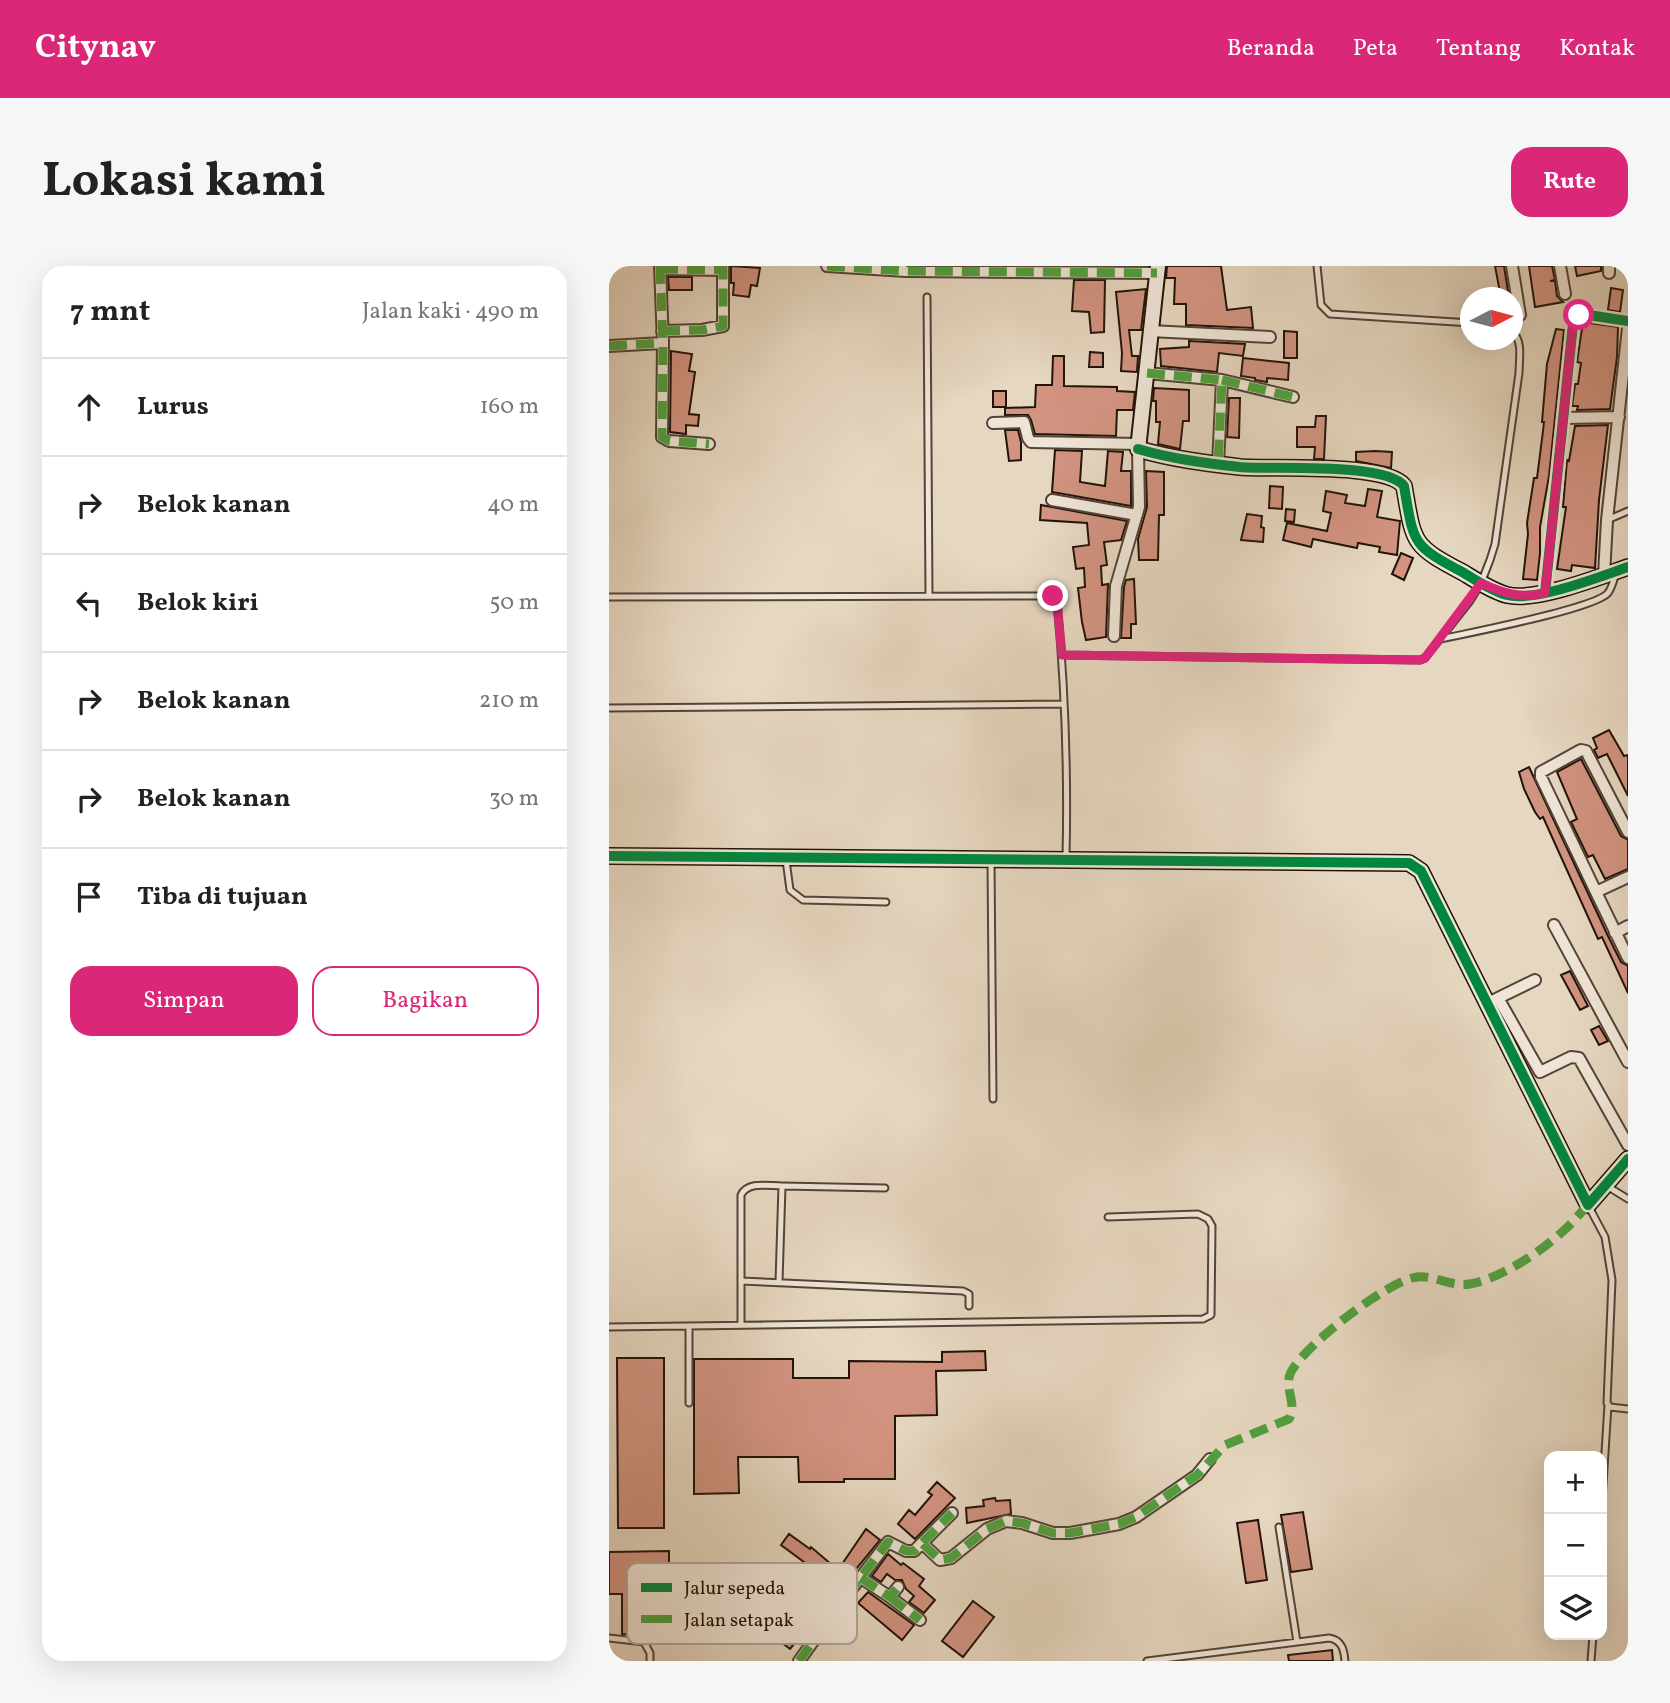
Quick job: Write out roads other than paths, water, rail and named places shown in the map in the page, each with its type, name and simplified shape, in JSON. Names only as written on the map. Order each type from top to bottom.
[{"type":"street","points":[[827,266],[906,271],[1158,269],[1138,446],[1139,507],[1116,586],[1114,636]]},
{"type":"street","points":[[1512,266],[1515,287]]},
{"type":"street","points":[[1560,266],[1565,294]]},
{"type":"street","points":[[662,331],[702,330],[723,326],[720,268],[660,268],[662,331],[663,343],[662,437],[669,441],[709,444]]},
{"type":"street","points":[[1545,593],[1574,319],[1582,314],[1628,321]]},
{"type":"street","points":[[993,422],[1024,422],[1031,442],[1138,446],[1179,459],[1218,465],[1333,470],[1393,477],[1404,486],[1412,530],[1417,541],[1433,557],[1508,595],[1527,596],[1616,571],[1607,520],[1628,328]]},
{"type":"street","points":[[1150,331],[1270,337]]},
{"type":"street","points":[[609,346],[663,343]]},
{"type":"street","points":[[1147,373],[1222,380],[1293,397]]},
{"type":"street","points":[[1218,465],[1222,380]]},
{"type":"street","points":[[1564,418],[1619,417]]},
{"type":"street","points":[[1052,500],[1137,516]]},
{"type":"street","points":[[1628,832],[1586,751],[1581,750],[1541,772],[1541,777],[1628,958]]},
{"type":"street","points":[[609,856],[1409,863],[1421,871],[1492,1001],[1588,1205],[1628,1159]]},
{"type":"street","points":[[1596,892],[1628,877]]},
{"type":"street","points":[[1554,925],[1628,1062]]},
{"type":"street","points":[[1615,933],[1628,926]]},
{"type":"street","points":[[1492,1001],[1535,980]]},
{"type":"street","points":[[1492,1001],[1540,1072],[1571,1057],[1579,1058],[1628,1144]]},
{"type":"street","points":[[923,1544],[943,1561],[951,1558],[995,1524],[1006,1521],[1053,1533],[1070,1533],[1119,1524],[1136,1517],[1197,1475],[1210,1459]]},
{"type":"street","points":[[857,1583],[888,1542],[911,1551],[923,1544],[952,1513]]},
{"type":"street","points":[[861,1578],[920,1620]]},
{"type":"street","points":[[890,1597],[898,1587]]},
{"type":"street","points":[[799,1661],[811,1644]]},
{"type":"lane","points":[[1317,266],[1321,306],[1330,314],[1460,323]]},
{"type":"lane","points":[[927,297],[929,595]]},
{"type":"lane","points":[[1062,655],[1420,660],[1427,657],[1481,583],[1495,544],[1520,350]]},
{"type":"lane","points":[[1607,520],[1628,511]]},
{"type":"lane","points":[[1441,639],[1597,601],[1607,594],[1616,571]]},
{"type":"lane","points":[[609,597],[1053,596],[1057,602],[1062,655],[1066,861]]},
{"type":"lane","points":[[609,708],[1063,704]]},
{"type":"lane","points":[[786,857],[790,890],[803,900],[886,902]]},
{"type":"lane","points":[[991,860],[993,1099]]},
{"type":"lane","points":[[741,1325],[741,1195],[744,1189],[751,1186],[885,1188]]},
{"type":"lane","points":[[779,1282],[782,1186]]},
{"type":"lane","points":[[1607,1186],[1628,1199]]},
{"type":"lane","points":[[1588,1205],[1605,1237],[1611,1267],[1605,1451]]},
{"type":"lane","points":[[609,1327],[1203,1319],[1211,1315],[1212,1226],[1208,1219],[1198,1214],[1108,1217]]},
{"type":"lane","points":[[741,1281],[963,1291],[969,1294],[969,1306]]},
{"type":"lane","points":[[689,1326],[689,1403]]},
{"type":"lane","points":[[1608,1405],[1628,1409]]},
{"type":"lane","points":[[1279,1527],[1297,1642]]},
{"type":"lane","points":[[609,1638],[627,1640]]},
{"type":"lane","points":[[1147,1661],[1333,1639],[1339,1641],[1344,1648],[1345,1661]]},
{"type":"lane","points":[[1591,1661],[1593,1640]]},
{"type":"lane","points":[[646,1644],[650,1661]]}]
